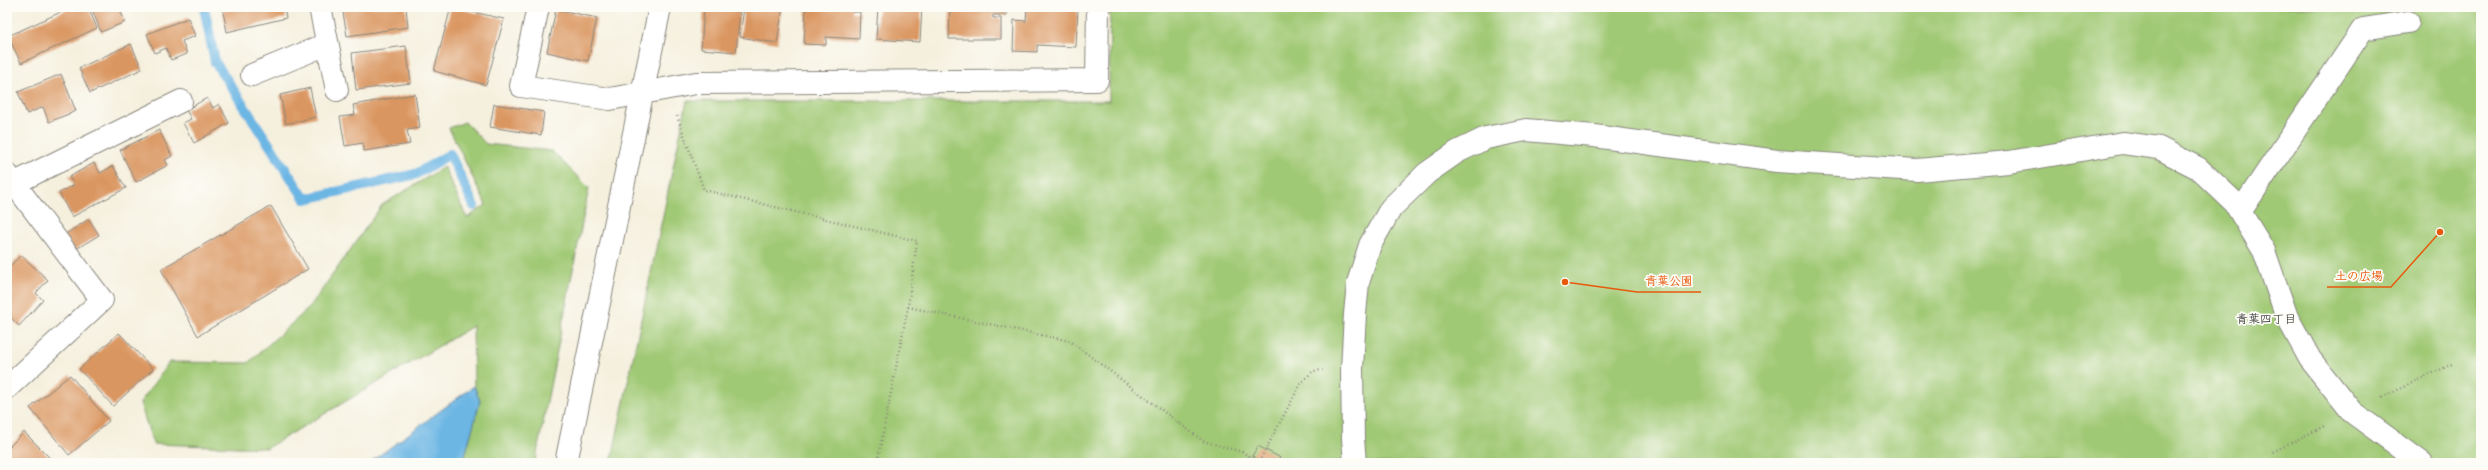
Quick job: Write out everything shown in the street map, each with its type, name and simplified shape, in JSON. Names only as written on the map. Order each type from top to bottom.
[{"type":"street","points":[[320,7],[337,90]]},
{"type":"street","points":[[538,7],[521,86],[610,99],[696,83],[1097,80],[1098,7]]},
{"type":"street","points":[[566,463],[660,7]]},
{"type":"street","points":[[2240,212],[2363,30],[2408,22]]},
{"type":"street","points":[[252,75],[327,44]]},
{"type":"street","points":[[7,388],[102,300],[10,179],[181,101]]},
{"type":"street","points":[[1355,463],[1353,439],[1352,369],[1358,283],[1370,245],[1391,208],[1427,173],[1458,152],[1486,138],[1526,130],[1594,136],[1777,161],[1917,170],[2009,162],[2123,143],[2159,148],[2198,168],[2234,202],[2264,251],[2287,317],[2310,359],[2352,412],[2422,463]]},
{"type":"path","points":[[677,114],[704,190],[917,241],[908,307],[877,463]]},
{"type":"path","points":[[908,307],[1070,341],[1203,441],[1242,452],[1260,463],[1301,383],[1313,371],[1352,369]]},
{"type":"path","points":[[2273,452],[2452,364]]},
{"type":"green space","points":[[1110,7],[2481,7],[2481,463],[611,463],[687,101],[1109,101]]},
{"type":"green space","points":[[465,122],[486,144],[552,151],[589,188],[535,463],[463,463],[480,401],[474,386],[473,326],[267,448],[153,444],[140,403],[169,362],[248,363],[309,308],[382,205],[444,167],[467,218],[486,205],[449,128]]},
{"type":"water","points":[[474,386],[480,401],[463,463],[369,463]]},
{"type":"building","points":[[72,7],[88,7],[97,28],[21,63],[8,36]]},
{"type":"building","points":[[91,7],[119,7],[125,22],[101,32]]},
{"type":"building","points":[[222,7],[284,7],[286,18],[227,32]]},
{"type":"building","points":[[342,7],[406,7],[408,27],[347,36]]},
{"type":"building","points":[[451,7],[504,19],[486,85],[434,71]]},
{"type":"building","points":[[744,7],[783,7],[777,43],[740,37]]},
{"type":"building","points":[[806,7],[853,7],[852,12],[860,12],[859,39],[826,37],[826,45],[804,44]]},
{"type":"building","points":[[878,7],[922,7],[920,42],[876,39]]},
{"type":"building","points":[[950,7],[1007,7],[1007,15],[993,15],[993,18],[1001,18],[1001,39],[949,39]]},
{"type":"building","points":[[1027,7],[1078,7],[1076,47],[1037,45],[1037,52],[1013,51],[1014,20],[1026,21]]},
{"type":"building","points":[[704,8],[740,11],[736,52],[701,49]]},
{"type":"building","points":[[556,9],[597,18],[588,61],[547,52]]},
{"type":"building","points":[[188,18],[195,36],[182,41],[187,54],[171,60],[166,48],[155,53],[147,34]]},
{"type":"building","points":[[131,44],[142,69],[90,93],[79,68]]},
{"type":"building","points":[[406,46],[411,83],[356,90],[352,53]]},
{"type":"building","points":[[61,74],[76,111],[49,122],[43,107],[27,114],[18,92]]},
{"type":"building","points":[[310,88],[316,117],[286,124],[280,95]]},
{"type":"building","points":[[415,94],[420,128],[407,130],[410,144],[364,151],[363,143],[345,146],[340,117],[355,115],[353,105]]},
{"type":"building","points":[[207,98],[213,108],[219,104],[229,123],[194,143],[183,123],[191,119],[186,110]]},
{"type":"building","points":[[494,104],[544,112],[541,135],[490,127]]},
{"type":"building","points":[[159,130],[172,156],[165,160],[168,165],[136,182],[120,150]]},
{"type":"building","points":[[94,163],[100,173],[113,166],[126,188],[72,217],[59,193],[74,185],[69,177]]},
{"type":"building","points":[[271,206],[308,269],[198,336],[161,269]]},
{"type":"building","points":[[89,219],[99,235],[73,251],[64,235]]},
{"type":"building","points":[[21,255],[48,280],[36,293],[43,300],[19,326],[7,314],[7,269]]},
{"type":"building","points":[[119,333],[153,369],[113,406],[79,369]]},
{"type":"building","points":[[70,375],[109,421],[69,455],[30,408]]},
{"type":"building","points":[[24,432],[55,463],[7,463],[7,449]]},
{"type":"building","points":[[1258,446],[1279,457],[1285,463],[1265,463],[1252,456]]},
{"type":"waterway","points":[[204,7],[215,62],[305,199],[416,174],[450,154],[474,206]]},
{"type":"place","name":"土の広場","points":[[2440,232]]},
{"type":"place","name":"青葉公園","points":[[1565,282]]},
{"type":"district","name":"青葉四丁目","points":[[2266,319]]}]
